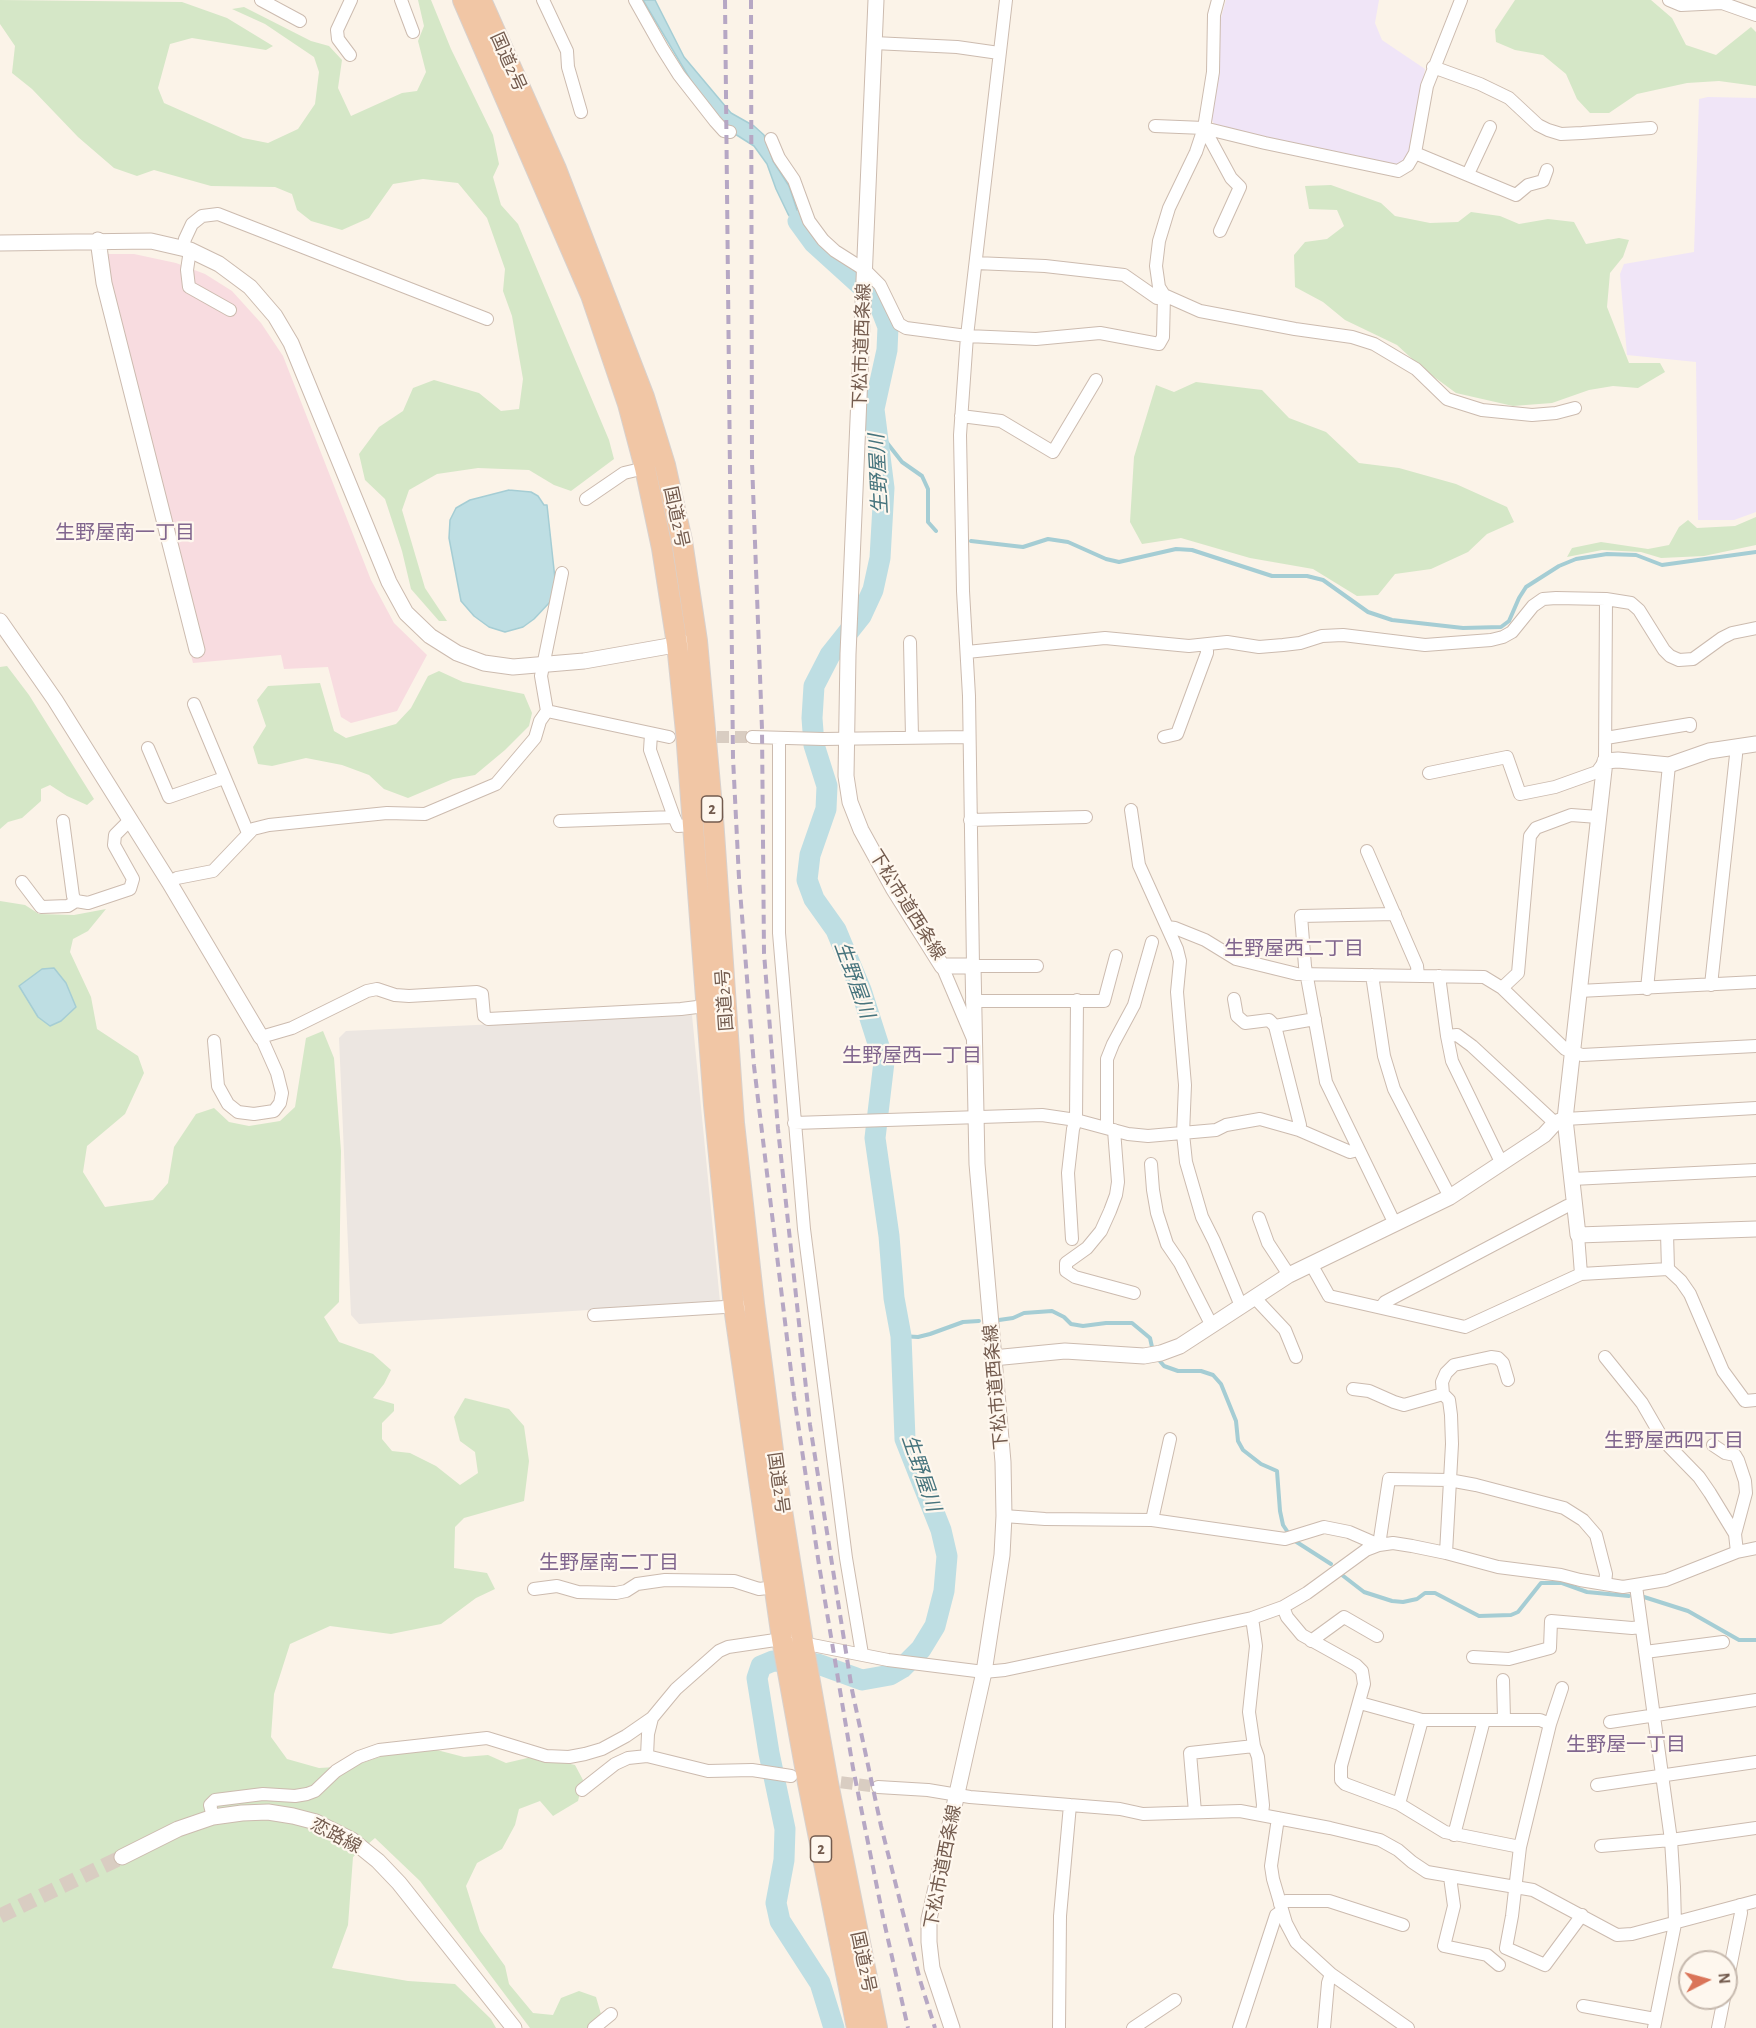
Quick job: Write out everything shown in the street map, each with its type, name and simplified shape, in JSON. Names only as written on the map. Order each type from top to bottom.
[{"type":"highway","name":"国道2号","points":[[463,0],[591,295],[628,404],[645,468],[662,548],[677,644],[693,825],[716,1005]]},
{"type":"highway","name":"国道2号","points":[[481,0],[556,169],[644,397],[665,465],[682,541],[697,641],[716,1005],[714,1105],[744,1305],[775,1587],[785,1654],[810,1794],[857,2028]]},
{"type":"highway","name":"国道2号","points":[[744,1305],[775,1466],[830,1794],[877,2028]]},
{"type":"street","points":[[261,0],[300,21]]},
{"type":"street","points":[[350,54],[338,39],[337,30],[351,0]]},
{"type":"street","points":[[401,0],[413,32]]},
{"type":"street","points":[[543,0],[567,51],[568,67],[581,112]]},
{"type":"street","points":[[635,0],[679,75],[724,131],[730,132]]},
{"type":"street","name":"下松市道西条線","points":[[876,0],[848,654],[846,776],[850,801],[861,830],[893,888],[942,966],[973,966],[977,1164],[1002,1439],[1004,1516],[1002,1555],[984,1672],[929,1919],[932,1968],[952,2028]]},
{"type":"street","points":[[1006,0],[967,336],[960,435],[973,966],[1037,966]]},
{"type":"street","points":[[771,140],[779,158],[794,180],[809,220],[823,240],[880,285],[899,324],[906,328],[967,336],[1036,339],[1100,333],[1160,344],[1163,337],[1164,296],[1159,287],[1156,266],[1159,241],[1168,208],[1196,152],[1204,128],[1213,72],[1214,15],[1218,0]]},
{"type":"street","points":[[1155,126],[1204,128],[1398,171],[1408,165],[1415,153],[1427,86],[1433,66],[1461,0]]},
{"type":"street","points":[[1669,0],[1681,5],[1722,3],[1756,15]]},
{"type":"street","points":[[874,43],[957,47],[999,53]]},
{"type":"street","points":[[1433,66],[1509,98],[1538,125],[1561,134],[1651,128]]},
{"type":"street","points":[[1468,174],[1490,127]]},
{"type":"street","points":[[1204,128],[1230,178],[1240,187],[1220,231]]},
{"type":"street","points":[[1415,153],[1515,195],[1528,185],[1543,181],[1547,170]]},
{"type":"street","points":[[230,310],[189,287],[185,238],[192,224],[202,216],[218,214],[487,319]]},
{"type":"street","points":[[98,240],[104,283],[197,650]]},
{"type":"street","points":[[0,243],[151,241],[186,249],[219,264],[250,287],[276,316],[291,344],[389,582],[406,613],[430,636],[457,653],[484,663],[513,668],[584,661],[697,641]]},
{"type":"street","points":[[976,262],[1124,274],[1157,298],[1164,296],[1200,311],[1374,344],[1416,369],[1446,399],[1482,410],[1532,415],[1556,413],[1575,408]]},
{"type":"street","points":[[961,416],[1001,421],[1053,452],[1096,380]]},
{"type":"street","points":[[586,499],[624,473],[645,468]]},
{"type":"street","points":[[169,882],[177,878],[213,871],[253,829],[268,825],[387,813],[425,814],[496,783],[536,738],[540,721],[547,711],[541,676],[562,573]]},
{"type":"street","points":[[967,652],[1105,638],[1207,646],[1227,642],[1259,646],[1283,645],[1300,643],[1322,636],[1343,635],[1425,645],[1491,640],[1512,632],[1533,606],[1543,599],[1556,598],[1606,599],[1631,603],[1639,610],[1664,650],[1679,660],[1693,659],[1732,633],[1756,628]]},
{"type":"street","points":[[1581,1274],[1572,1179],[1560,1121],[1572,1053],[1605,762],[1606,599]]},
{"type":"street","points":[[0,621],[55,700],[169,882],[261,1037],[277,1073],[282,1093],[280,1103],[274,1111],[254,1114],[238,1112],[228,1104],[218,1086],[214,1041]]},
{"type":"street","points":[[910,642],[912,737]]},
{"type":"street","points":[[1164,737],[1177,734],[1207,653],[1207,646]]},
{"type":"street","points":[[194,704],[248,833]]},
{"type":"street","points":[[547,711],[669,737]]},
{"type":"street","points":[[1606,738],[1690,724],[1690,726]]},
{"type":"street","points":[[651,734],[650,750],[678,826],[693,825]]},
{"type":"street","points":[[752,737],[823,739],[912,737],[928,739],[969,737]]},
{"type":"street","points":[[779,738],[779,933],[794,1123],[804,1229],[827,1414],[846,1558],[862,1654]]},
{"type":"street","points":[[1429,772],[1507,757],[1520,794],[1555,787],[1597,772],[1605,762],[1618,760],[1669,765],[1709,751],[1756,744]]},
{"type":"street","points":[[1712,985],[1735,747]]},
{"type":"street","points":[[148,748],[169,798],[224,778]]},
{"type":"street","points":[[1647,989],[1669,765]]},
{"type":"street","points":[[1131,810],[1139,865],[1178,949],[1180,961],[1177,992],[1185,1085],[1183,1134],[1186,1162],[1202,1217],[1241,1306]]},
{"type":"street","points":[[1502,988],[1518,973],[1530,836],[1536,828],[1570,815],[1598,817]]},
{"type":"street","points":[[560,821],[674,817]]},
{"type":"street","points":[[970,820],[1086,817]]},
{"type":"street","points":[[22,882],[41,907],[68,906],[76,902],[88,903],[130,889],[133,879],[114,845],[115,835],[130,820]]},
{"type":"street","points":[[63,821],[73,896],[76,902]]},
{"type":"street","points":[[1367,851],[1417,966],[1418,975]]},
{"type":"street","points":[[1394,1222],[1326,1082],[1300,916],[1395,914]]},
{"type":"street","points":[[1167,927],[1205,940],[1236,959],[1308,975],[1484,977],[1502,988],[1565,1049],[1572,1053],[1582,1055],[1756,1046]]},
{"type":"street","points":[[1134,1293],[1075,1277],[1066,1271],[1066,1263],[1087,1248],[1101,1231],[1116,1195],[1118,1182],[1110,1129],[1107,1059],[1134,1005],[1152,942]]},
{"type":"street","points":[[972,1001],[1104,1001],[1116,956]]},
{"type":"street","points":[[942,966],[974,1043]]},
{"type":"street","points":[[1372,975],[1384,1056],[1394,1089],[1450,1197]]},
{"type":"street","points":[[1440,976],[1452,1061],[1501,1162]]},
{"type":"street","points":[[1579,991],[1756,982]]},
{"type":"street","points":[[261,1037],[292,1028],[343,1002],[377,989],[410,996],[477,992],[482,994],[484,1016],[488,1019],[681,1009],[716,1005]]},
{"type":"street","points":[[1234,999],[1237,1016],[1245,1023],[1269,1020],[1275,1026],[1300,1125],[1299,1130]]},
{"type":"street","points":[[1072,1239],[1068,1173],[1076,1120],[1077,1000]]},
{"type":"street","points":[[1275,1026],[1315,1019]]},
{"type":"street","points":[[1447,1036],[1457,1035],[1472,1046],[1560,1121]]},
{"type":"street","points":[[993,1358],[1065,1351],[1144,1356],[1180,1346],[1289,1275],[1394,1222],[1450,1197],[1544,1135],[1560,1121],[1756,1108]]},
{"type":"street","points":[[794,1123],[1042,1115],[1076,1120],[1128,1134],[1148,1136],[1216,1130],[1226,1125],[1260,1119],[1299,1130],[1350,1152],[1358,1150]]},
{"type":"street","points":[[1151,1164],[1155,1202],[1167,1244],[1180,1263],[1212,1326]]},
{"type":"street","points":[[1572,1179],[1756,1170]]},
{"type":"street","points":[[1381,1307],[1385,1302],[1567,1206],[1575,1204]]},
{"type":"street","points":[[1259,1218],[1268,1243],[1289,1275]]},
{"type":"street","points":[[1578,1235],[1756,1229]]},
{"type":"street","points":[[1667,1233],[1668,1269],[1681,1281],[1690,1294],[1723,1371],[1745,1401],[1756,1400]]},
{"type":"street","points":[[1311,1264],[1329,1296],[1465,1327],[1581,1274],[1668,1269]]},
{"type":"street","points":[[1254,1297],[1285,1330],[1296,1357]]},
{"type":"street","points":[[594,1315],[744,1305]]},
{"type":"street","points":[[1446,1552],[1451,1415],[1449,1400],[1443,1394],[1442,1382],[1446,1373],[1454,1365],[1491,1357],[1498,1358],[1503,1363],[1508,1380]]},
{"type":"street","points":[[1605,1357],[1642,1403],[1664,1441],[1699,1477],[1735,1534]]},
{"type":"street","points":[[1353,1389],[1369,1391],[1404,1405],[1443,1394]]},
{"type":"street","points":[[1152,1520],[1170,1439]]},
{"type":"street","points":[[1713,1445],[1725,1453],[1735,1455],[1745,1481],[1746,1493],[1735,1534],[1737,1552]]},
{"type":"street","points":[[1379,1545],[1389,1479],[1449,1480],[1564,1508],[1583,1521],[1596,1535],[1606,1574],[1605,1584]]},
{"type":"street","points":[[1004,1516],[1045,1519],[1152,1520],[1285,1539],[1324,1527],[1349,1532],[1379,1545]]},
{"type":"street","points":[[213,1817],[210,1804],[215,1800],[263,1794],[295,1796],[307,1794],[315,1791],[336,1771],[358,1757],[379,1750],[487,1738],[546,1756],[569,1757],[602,1749],[652,1718],[676,1689],[719,1651],[728,1647],[785,1654],[862,1654],[984,1672],[1016,1668],[1252,1618],[1283,1607],[1307,1593],[1366,1550],[1379,1545],[1393,1544],[1446,1552],[1498,1567],[1561,1575],[1623,1587],[1666,1580],[1737,1552],[1756,1548]]},
{"type":"street","points":[[534,1589],[557,1586],[578,1592],[616,1593],[626,1591],[637,1584],[665,1580],[734,1581],[759,1589],[775,1587]]},
{"type":"street","points":[[1583,2006],[1654,2024],[1675,1924],[1671,1840],[1636,1586]]},
{"type":"street","points":[[1283,1607],[1287,1617],[1302,1635],[1356,1665],[1362,1671],[1364,1684],[1341,1766],[1341,1780],[1345,1784],[1399,1804],[1454,1835],[1520,1847]]},
{"type":"street","points":[[1311,1641],[1344,1617],[1377,1636]]},
{"type":"street","points":[[1252,1618],[1256,1646],[1250,1712],[1254,1746],[1258,1757],[1262,1814]]},
{"type":"street","points":[[1473,1657],[1509,1659],[1550,1648],[1551,1621],[1641,1627]]},
{"type":"street","points":[[1645,1652],[1723,1642]]},
{"type":"street","points":[[1503,1680],[1504,1719]]},
{"type":"street","points":[[1562,1688],[1550,1724],[1520,1847],[1506,1948],[1545,1965],[1581,1915]]},
{"type":"street","points":[[1610,1722],[1756,1700]]},
{"type":"street","points":[[1360,1703],[1422,1720],[1539,1720],[1550,1724]]},
{"type":"street","points":[[647,1756],[648,1734],[652,1718]]},
{"type":"street","points":[[1399,1804],[1422,1720]]},
{"type":"street","points":[[1454,1835],[1484,1720]]},
{"type":"street","points":[[1195,1812],[1190,1753],[1254,1746]]},
{"type":"street","points":[[582,1790],[622,1761],[647,1756],[708,1771],[779,1774]]},
{"type":"street","points":[[1597,1785],[1756,1762]]},
{"type":"street","points":[[878,1787],[1120,1809],[1143,1814],[1240,1811],[1262,1814],[1380,1840],[1398,1850],[1427,1872],[1533,1890],[1617,1935],[1632,1935],[1756,1901]]},
{"type":"street","points":[[1059,2028],[1060,1916],[1070,1805]]},
{"type":"street","name":"恋路線","points":[[122,1857],[178,1829],[213,1817],[268,1812],[316,1822],[352,1840],[378,1861],[399,1883],[514,2028]]},
{"type":"street","points":[[1278,1818],[1271,1866],[1273,1880],[1286,1923],[1296,1942],[1331,1974],[1408,2028]]},
{"type":"street","points":[[1601,1846],[1671,1840],[1756,1828]]},
{"type":"street","points":[[1450,1877],[1454,1906],[1444,1946],[1486,1955],[1499,1965]]},
{"type":"street","points":[[1239,2028],[1276,1915],[1286,1902],[1329,1901],[1403,1925]]},
{"type":"street","points":[[1734,1950],[1741,1913],[1740,1905]]},
{"type":"street","points":[[1324,2028],[1328,1983],[1331,1974]]},
{"type":"street","points":[[1133,2028],[1174,2000]]},
{"type":"street","points":[[1718,2028],[1722,2010]]},
{"type":"street","points":[[594,2028],[611,2014]]},
{"type":"shaded area","points":[[1226,0],[1379,0],[1375,23],[1382,40],[1425,69],[1410,156],[1393,167],[1216,128],[1211,118],[1219,70],[1220,21]]},
{"type":"shaded area","points":[[1708,97],[1756,98],[1756,512],[1734,520],[1698,520],[1696,362],[1627,355],[1620,274],[1624,264],[1694,252],[1699,99]]},
{"type":"shaded area","points":[[93,254],[134,254],[176,263],[205,274],[232,291],[261,323],[283,356],[371,580],[394,623],[427,655],[397,711],[351,723],[341,717],[328,667],[284,669],[281,655],[193,663],[142,463]]},
{"type":"shaded area","points":[[692,1015],[720,1302],[359,1324],[351,1315],[339,1038],[346,1031]]},
{"type":"green space","points":[[0,0],[182,2],[227,18],[273,46],[266,50],[192,38],[170,44],[158,88],[164,103],[243,138],[268,143],[298,129],[315,104],[319,72],[314,57],[265,24],[232,9],[244,7],[311,41],[329,46],[342,60],[338,88],[351,116],[402,93],[417,91],[426,72],[418,41],[424,26],[418,0],[431,0],[451,49],[493,135],[499,164],[493,177],[501,205],[518,224],[609,440],[614,459],[571,491],[554,485],[529,470],[478,468],[437,474],[409,490],[402,510],[425,588],[447,621],[439,621],[411,589],[402,551],[385,499],[365,480],[359,454],[379,427],[403,411],[413,388],[434,380],[479,393],[501,411],[519,409],[523,379],[512,316],[503,291],[505,269],[487,218],[458,183],[423,179],[393,184],[369,218],[342,230],[311,221],[297,210],[292,194],[275,187],[211,186],[154,170],[137,176],[114,168],[78,137],[32,89],[12,73],[15,46],[0,24]]},
{"type":"green space","points":[[1515,0],[1651,0],[1672,18],[1686,45],[1716,55],[1751,27],[1756,32],[1756,86],[1719,81],[1687,83],[1637,94],[1609,113],[1590,113],[1577,99],[1566,74],[1543,55],[1515,50],[1496,42],[1495,30]]},
{"type":"green space","points":[[1331,185],[1381,203],[1395,216],[1430,223],[1458,222],[1471,212],[1500,216],[1519,224],[1548,219],[1574,222],[1586,244],[1619,238],[1629,240],[1623,257],[1610,273],[1607,307],[1629,363],[1660,363],[1665,372],[1638,388],[1613,386],[1589,390],[1552,403],[1513,406],[1456,393],[1422,368],[1397,345],[1345,320],[1323,302],[1295,287],[1294,255],[1305,242],[1327,239],[1344,226],[1337,210],[1309,209],[1305,186]]},
{"type":"green space","points":[[1196,382],[1262,390],[1289,418],[1326,432],[1359,463],[1399,468],[1456,484],[1507,507],[1514,522],[1487,534],[1468,552],[1431,569],[1395,574],[1378,595],[1357,596],[1313,569],[1250,558],[1181,538],[1142,544],[1130,522],[1134,457],[1156,385],[1174,392]]},
{"type":"green space","points":[[1756,517],[1756,545],[1704,556],[1661,558],[1641,552],[1602,550],[1567,557],[1572,548],[1601,542],[1648,549],[1669,545],[1679,527],[1688,520],[1697,528],[1735,526]]},
{"type":"green space","points":[[7,666],[29,695],[94,799],[87,805],[50,785],[41,789],[41,801],[22,818],[8,822],[0,829],[0,667]]},
{"type":"green space","points":[[439,671],[463,682],[524,694],[532,713],[529,726],[475,775],[453,779],[408,798],[384,789],[369,775],[342,765],[306,758],[272,766],[258,764],[253,747],[266,726],[257,700],[268,686],[320,683],[334,731],[346,738],[396,724],[411,708],[428,676]]},
{"type":"green space","points":[[0,901],[25,905],[39,914],[74,915],[106,909],[88,931],[73,939],[70,952],[91,997],[97,1029],[138,1056],[144,1073],[125,1114],[87,1146],[83,1172],[105,1207],[153,1200],[168,1183],[174,1147],[196,1114],[214,1108],[229,1122],[249,1126],[280,1121],[295,1107],[306,1038],[323,1031],[334,1058],[341,1151],[339,1302],[324,1317],[339,1342],[373,1354],[391,1370],[373,1398],[394,1404],[394,1411],[382,1423],[382,1439],[392,1451],[410,1453],[436,1466],[460,1485],[478,1473],[475,1452],[460,1441],[454,1417],[465,1398],[509,1409],[524,1426],[529,1461],[524,1501],[464,1518],[455,1527],[454,1568],[487,1573],[495,1589],[476,1598],[441,1624],[391,1634],[330,1626],[290,1644],[274,1694],[271,1737],[287,1759],[319,1768],[353,1766],[400,1750],[433,1749],[464,1757],[488,1755],[506,1763],[536,1756],[575,1765],[583,1780],[578,1801],[553,1816],[540,1801],[519,1809],[515,1825],[502,1849],[477,1863],[466,1886],[480,1931],[505,1966],[509,1984],[533,2013],[553,2015],[561,1998],[579,1991],[596,1997],[601,2014],[589,2028],[530,2028],[420,1881],[375,1838],[353,1857],[348,1925],[332,1968],[408,1981],[455,1984],[491,2019],[496,2028],[0,2028]]},
{"type":"water","points":[[643,0],[655,0],[684,57],[731,113],[754,126],[764,135],[773,161],[789,186],[799,216],[814,243],[798,229],[788,214],[767,164],[754,146],[735,134],[721,121],[696,89]]},
{"type":"water","points":[[509,490],[531,492],[538,496],[544,505],[547,505],[556,588],[550,602],[534,619],[523,627],[505,632],[489,627],[474,616],[461,601],[449,538],[450,520],[456,508],[470,500]]},
{"type":"water","points":[[54,968],[66,983],[76,1007],[61,1021],[50,1026],[38,1017],[19,986],[42,969]]},
{"type":"waterway","name":"生野屋川","points":[[798,221],[814,243],[878,301],[888,327],[887,350],[874,409],[884,488],[880,558],[873,590],[861,616],[830,655],[814,686],[812,718],[814,745],[827,786],[826,809],[810,855],[807,880],[814,899],[836,930],[861,990],[884,1062],[875,1138],[889,1236],[894,1298],[901,1336],[905,1439],[941,1530],[947,1556],[944,1591],[935,1626],[921,1649],[902,1668],[890,1675],[862,1680],[818,1664],[773,1661],[761,1666],[757,1678],[769,1753],[785,1829],[784,1860],[776,1903],[780,1921],[820,1983],[834,2028]]},
{"type":"waterway","points":[[877,430],[902,462],[922,476],[928,489],[928,522],[936,531]]},
{"type":"waterway","points":[[971,541],[1023,547],[1048,539],[1068,542],[1106,559],[1119,562],[1176,549],[1192,550],[1272,576],[1307,576],[1323,580],[1368,612],[1392,620],[1463,628],[1501,627],[1509,621],[1526,587],[1559,566],[1576,559],[1607,554],[1636,555],[1662,565],[1756,552]]},
{"type":"waterway","points":[[999,1320],[1013,1318],[1024,1313],[1052,1311],[1064,1317],[1071,1324],[1083,1326],[1132,1323],[1150,1338],[1152,1347]]},
{"type":"waterway","points":[[901,1336],[918,1337],[963,1322],[979,1321]]},
{"type":"waterway","points":[[1159,1360],[1164,1366],[1178,1371],[1201,1371],[1213,1375],[1221,1384],[1236,1421],[1238,1441],[1243,1450],[1261,1464],[1277,1471],[1280,1511],[1283,1525],[1289,1534]]},
{"type":"waterway","points":[[1295,1541],[1331,1564]]},
{"type":"waterway","points":[[1342,1575],[1364,1592],[1392,1601],[1403,1602],[1417,1599],[1425,1593],[1435,1593],[1479,1616],[1511,1615],[1518,1612],[1541,1583],[1562,1583],[1587,1592],[1629,1596]]},
{"type":"waterway","points":[[1644,1597],[1688,1611],[1739,1640],[1756,1640]]},
{"type":"tunnel","points":[[699,737],[752,737]]},
{"type":"tunnel","points":[[823,1780],[878,1787]]},
{"type":"tunnel","points":[[0,1916],[122,1857]]},
{"type":"railway","points":[[725,0],[733,758],[739,878],[754,1066],[794,1396],[819,1565],[853,1768],[908,2028]]},
{"type":"railway","points":[[751,0],[752,462],[762,729],[764,953],[778,1129],[810,1425],[852,1690],[881,1826],[920,1980],[935,2028]]},
{"type":"district","name":"生野屋南一丁目","points":[[125,533]]},
{"type":"district","name":"生野屋西二丁目","points":[[1294,949]]},
{"type":"district","name":"生野屋西一丁目","points":[[912,1056]]},
{"type":"district","name":"生野屋西四丁目","points":[[1674,1441]]},
{"type":"district","name":"生野屋南二丁目","points":[[609,1563]]},
{"type":"district","name":"生野屋一丁目","points":[[1626,1745]]}]
